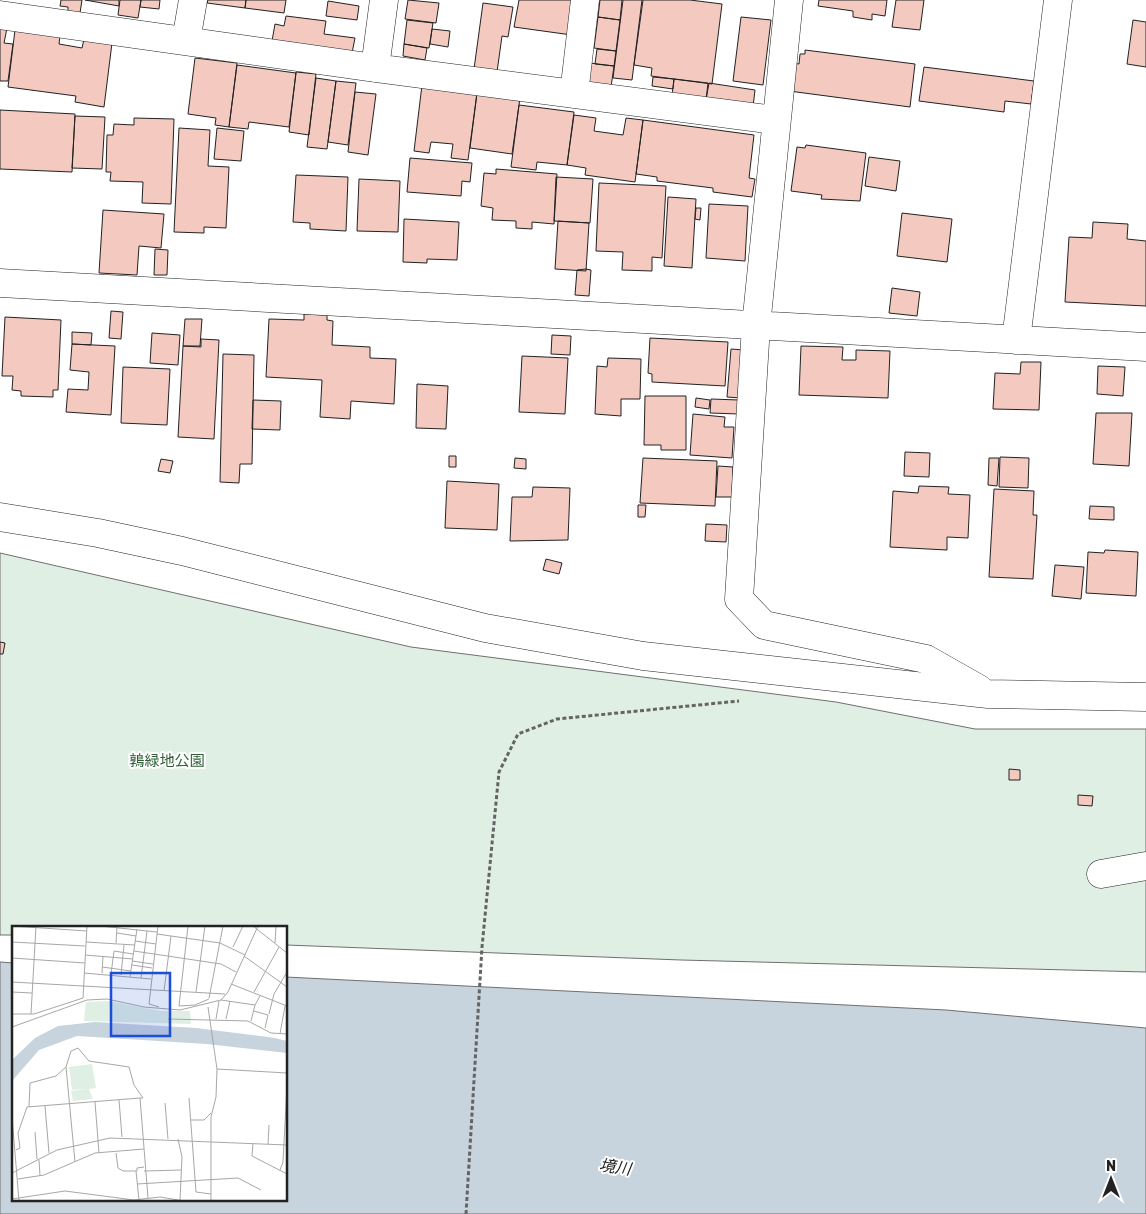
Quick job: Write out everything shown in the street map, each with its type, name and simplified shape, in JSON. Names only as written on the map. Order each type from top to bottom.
[{"type":"street","points":[[186,41],[193,0]]},
{"type":"street","points":[[375,68],[384,0]]},
{"type":"street","points":[[574,94],[585,0]]},
{"type":"street","points":[[1016,340],[1058,0]]},
{"type":"street","points":[[782,1],[775,120],[756,326],[739,599],[764,625],[926,659],[988,694]]},
{"type":"street","points":[[4,10],[186,41],[375,68],[775,120]]},
{"type":"street","points":[[0,284],[1146,347]]},
{"type":"street","points":[[0,517],[98,533],[182,551],[485,628],[623,653],[988,694],[1146,697]]},
{"type":"street","points":[[1101,874],[1146,866]]},
{"type":"path","points":[[466,1214],[482,947],[499,772],[518,734],[557,719],[740,701]]},
{"type":"green space","name":"鶉緑地公園","points":[[0,553],[411,647],[836,702],[975,729],[1146,729],[1146,972],[681,960],[288,945],[288,926],[12,926],[12,935],[0,935]]},
{"type":"water","name":"境川","points":[[0,962],[12,963],[12,1202],[288,1202],[288,977],[946,1010],[1146,1028],[1146,1214],[0,1214]]},
{"type":"building","points":[[61,0],[82,0],[80,13],[68,11],[68,7],[60,6]]},
{"type":"building","points":[[85,0],[119,0],[119,6]]},
{"type":"building","points":[[120,0],[141,0],[138,18],[118,15]]},
{"type":"building","points":[[141,0],[160,0],[159,9],[140,7]]},
{"type":"building","points":[[208,0],[246,0],[245,8],[207,3]]},
{"type":"building","points":[[246,0],[286,0],[284,13],[245,8]]},
{"type":"building","points":[[408,0],[439,3],[436,23],[405,19]]},
{"type":"building","points":[[519,0],[583,0],[579,36],[514,27]]},
{"type":"building","points":[[600,0],[622,0],[620,20],[598,17]]},
{"type":"building","points":[[623,0],[642,0],[632,80],[613,78]]},
{"type":"building","points":[[643,0],[690,0],[722,4],[712,84],[651,76],[652,68],[634,65]]},
{"type":"building","points":[[819,0],[887,0],[885,16],[872,14],[872,20],[853,17],[853,11],[818,6]]},
{"type":"building","points":[[896,0],[924,0],[920,30],[892,27]]},
{"type":"building","points":[[328,1],[359,6],[357,20],[326,16]]},
{"type":"building","points":[[483,3],[513,7],[508,37],[502,36],[497,72],[474,69]]},
{"type":"building","points":[[286,16],[326,21],[324,34],[355,38],[352,53],[272,41],[275,24],[284,26]]},
{"type":"building","points":[[598,17],[620,20],[616,51],[594,48]]},
{"type":"building","points":[[741,17],[771,20],[763,85],[733,81]]},
{"type":"building","points":[[407,20],[433,23],[429,48],[404,44]]},
{"type":"building","points":[[1133,20],[1146,22],[1146,67],[1127,64]]},
{"type":"building","points":[[0,28],[7,28],[4,43],[13,44],[8,81],[0,81]]},
{"type":"building","points":[[432,29],[450,31],[448,47],[430,44]]},
{"type":"building","points":[[15,30],[60,36],[59,44],[82,48],[84,39],[112,43],[104,107],[75,102],[76,96],[8,87]]},
{"type":"building","points":[[404,44],[427,48],[425,60],[403,56]]},
{"type":"building","points":[[597,49],[616,51],[614,66],[595,64]]},
{"type":"building","points":[[805,50],[915,64],[910,107],[789,91],[793,63],[799,64],[800,54],[805,54]]},
{"type":"building","points":[[195,58],[237,63],[229,127],[215,125],[216,118],[188,114]]},
{"type":"building","points":[[590,63],[614,66],[611,87],[587,84]]},
{"type":"building","points":[[237,65],[296,73],[289,127],[249,122],[248,129],[229,127]]},
{"type":"building","points":[[924,67],[1034,81],[1031,104],[1005,101],[1004,112],[919,101]]},
{"type":"building","points":[[296,72],[316,74],[309,135],[289,132]]},
{"type":"building","points":[[653,77],[674,79],[673,89],[652,86]]},
{"type":"building","points":[[316,78],[336,81],[327,149],[307,147]]},
{"type":"building","points":[[674,79],[708,83],[706,100],[672,95]]},
{"type":"building","points":[[336,81],[356,83],[348,145],[328,142]]},
{"type":"building","points":[[709,83],[755,90],[753,107],[706,100]]},
{"type":"building","points":[[422,85],[477,93],[468,160],[451,158],[453,144],[431,142],[429,153],[414,151]]},
{"type":"building","points":[[355,92],[376,94],[368,155],[348,152]]},
{"type":"building","points":[[477,93],[520,98],[512,154],[470,148]]},
{"type":"building","points":[[519,105],[574,112],[567,165],[537,162],[536,170],[511,167]]},
{"type":"building","points":[[0,110],[75,114],[72,172],[0,169]]},
{"type":"building","points":[[574,115],[596,118],[594,131],[623,135],[626,118],[643,120],[635,182],[585,175],[586,168],[567,165]]},
{"type":"building","points":[[75,116],[105,117],[102,169],[72,168]]},
{"type":"building","points":[[134,118],[174,119],[171,204],[142,203],[143,182],[110,181],[111,172],[106,172],[107,135],[113,135],[114,124],[134,125]]},
{"type":"building","points":[[643,120],[754,135],[749,178],[755,179],[752,197],[713,192],[713,188],[657,181],[657,177],[636,174]]},
{"type":"building","points":[[179,128],[210,130],[208,166],[229,167],[226,228],[204,227],[204,233],[174,232]]},
{"type":"building","points":[[217,128],[244,131],[241,161],[214,159]]},
{"type":"building","points":[[806,145],[866,153],[860,201],[821,199],[822,195],[791,191],[797,147],[805,148]]},
{"type":"building","points":[[869,157],[900,161],[896,191],[865,186]]},
{"type":"building","points":[[410,158],[472,163],[470,182],[462,181],[461,196],[407,192]]},
{"type":"building","points":[[496,169],[557,174],[554,224],[532,222],[532,229],[516,228],[516,221],[492,220],[493,208],[481,206],[484,173],[496,174]]},
{"type":"building","points":[[296,175],[348,177],[346,231],[310,229],[310,223],[293,222]]},
{"type":"building","points":[[556,177],[593,179],[590,223],[554,221]]},
{"type":"building","points":[[359,179],[400,181],[398,232],[357,231]]},
{"type":"building","points":[[599,183],[666,186],[662,258],[652,257],[652,271],[622,270],[623,252],[596,251]]},
{"type":"building","points":[[668,197],[696,199],[692,268],[664,266]]},
{"type":"building","points":[[709,204],[748,206],[745,261],[706,258]]},
{"type":"building","points":[[696,208],[701,208],[700,220],[695,219]]},
{"type":"building","points":[[103,210],[164,214],[161,248],[139,246],[137,275],[99,273]]},
{"type":"building","points":[[902,213],[952,219],[947,262],[897,256]]},
{"type":"building","points":[[404,219],[459,222],[457,260],[427,259],[427,263],[403,262]]},
{"type":"building","points":[[558,221],[589,223],[586,271],[555,269]]},
{"type":"building","points":[[1093,222],[1128,224],[1127,239],[1146,241],[1146,306],[1065,302],[1069,237],[1092,238]]},
{"type":"building","points":[[155,249],[168,250],[167,275],[154,275]]},
{"type":"building","points":[[577,270],[591,270],[589,296],[575,295]]},
{"type":"building","points":[[892,288],[920,292],[917,316],[889,313]]},
{"type":"building","points":[[111,311],[123,312],[121,339],[109,338]]},
{"type":"building","points":[[304,314],[327,315],[327,320],[333,321],[332,345],[370,347],[370,358],[396,359],[394,404],[351,401],[350,419],[320,417],[322,380],[266,377],[269,319],[304,320]]},
{"type":"building","points":[[5,317],[61,320],[58,390],[53,390],[53,397],[21,396],[21,391],[12,390],[13,376],[2,376]]},
{"type":"building","points":[[185,319],[202,319],[200,346],[183,346]]},
{"type":"building","points":[[72,332],[92,333],[91,345],[72,344]]},
{"type":"building","points":[[152,333],[180,335],[178,365],[150,363]]},
{"type":"building","points":[[552,335],[571,336],[570,355],[551,354]]},
{"type":"building","points":[[650,338],[728,342],[725,386],[652,382],[652,374],[648,373]]},
{"type":"building","points":[[201,339],[219,340],[214,439],[178,437],[183,346],[201,347]]},
{"type":"building","points":[[72,344],[115,346],[111,415],[66,412],[68,389],[88,390],[89,372],[70,370]]},
{"type":"building","points":[[801,346],[843,347],[842,360],[856,360],[856,350],[890,351],[888,398],[799,395]]},
{"type":"building","points":[[731,349],[744,350],[741,398],[727,397]]},
{"type":"building","points":[[223,354],[254,355],[252,464],[240,464],[239,483],[220,482]]},
{"type":"building","points":[[522,356],[568,358],[565,414],[519,412]]},
{"type":"building","points":[[608,358],[641,359],[640,399],[621,399],[621,416],[595,414],[597,366],[607,367]]},
{"type":"building","points":[[1021,362],[1041,362],[1039,410],[993,409],[995,373],[1020,374]]},
{"type":"building","points":[[1098,366],[1125,367],[1123,396],[1097,394]]},
{"type":"building","points":[[123,367],[170,369],[167,425],[121,423]]},
{"type":"building","points":[[417,384],[448,386],[446,429],[416,428]]},
{"type":"building","points":[[645,396],[686,396],[686,450],[661,450],[661,445],[644,445]]},
{"type":"building","points":[[696,398],[710,400],[709,409],[695,407]]},
{"type":"building","points":[[711,399],[739,400],[739,414],[710,413]]},
{"type":"building","points":[[253,400],[281,401],[280,430],[252,429]]},
{"type":"building","points":[[1096,413],[1132,413],[1129,466],[1093,464]]},
{"type":"building","points":[[693,414],[725,417],[724,427],[734,427],[732,458],[690,455]]},
{"type":"building","points":[[905,452],[930,453],[929,477],[904,476]]},
{"type":"building","points":[[449,456],[456,456],[456,467],[449,467]]},
{"type":"building","points":[[1000,457],[1029,458],[1028,488],[999,487]]},
{"type":"building","points":[[515,458],[526,459],[526,469],[514,468]]},
{"type":"building","points":[[643,458],[717,461],[715,506],[640,503]]},
{"type":"building","points":[[989,458],[999,458],[997,486],[988,485]]},
{"type":"building","points":[[161,459],[173,461],[170,473],[158,471]]},
{"type":"building","points":[[718,466],[733,467],[732,497],[716,497]]},
{"type":"building","points":[[447,481],[499,484],[497,530],[445,528]]},
{"type":"building","points":[[919,486],[949,487],[948,494],[970,495],[968,538],[947,537],[947,550],[890,547],[893,491],[918,493]]},
{"type":"building","points":[[533,487],[570,488],[568,540],[510,541],[512,497],[532,497]]},
{"type":"building","points":[[994,489],[1034,491],[1033,515],[1037,515],[1033,579],[989,577]]},
{"type":"building","points":[[638,505],[646,505],[645,517],[638,517]]},
{"type":"building","points":[[1090,506],[1114,507],[1114,520],[1089,519]]},
{"type":"building","points":[[706,524],[727,525],[726,542],[705,541]]},
{"type":"building","points":[[1105,550],[1138,552],[1136,596],[1086,593],[1088,552],[1104,553]]},
{"type":"building","points":[[546,559],[562,563],[559,574],[543,570]]},
{"type":"building","points":[[1055,565],[1084,567],[1081,599],[1052,596]]},
{"type":"building","points":[[0,642],[5,643],[3,654],[0,654]]},
{"type":"building","points":[[1009,769],[1020,770],[1020,780],[1009,780]]},
{"type":"building","points":[[1078,795],[1093,796],[1092,806],[1078,805]]}]
